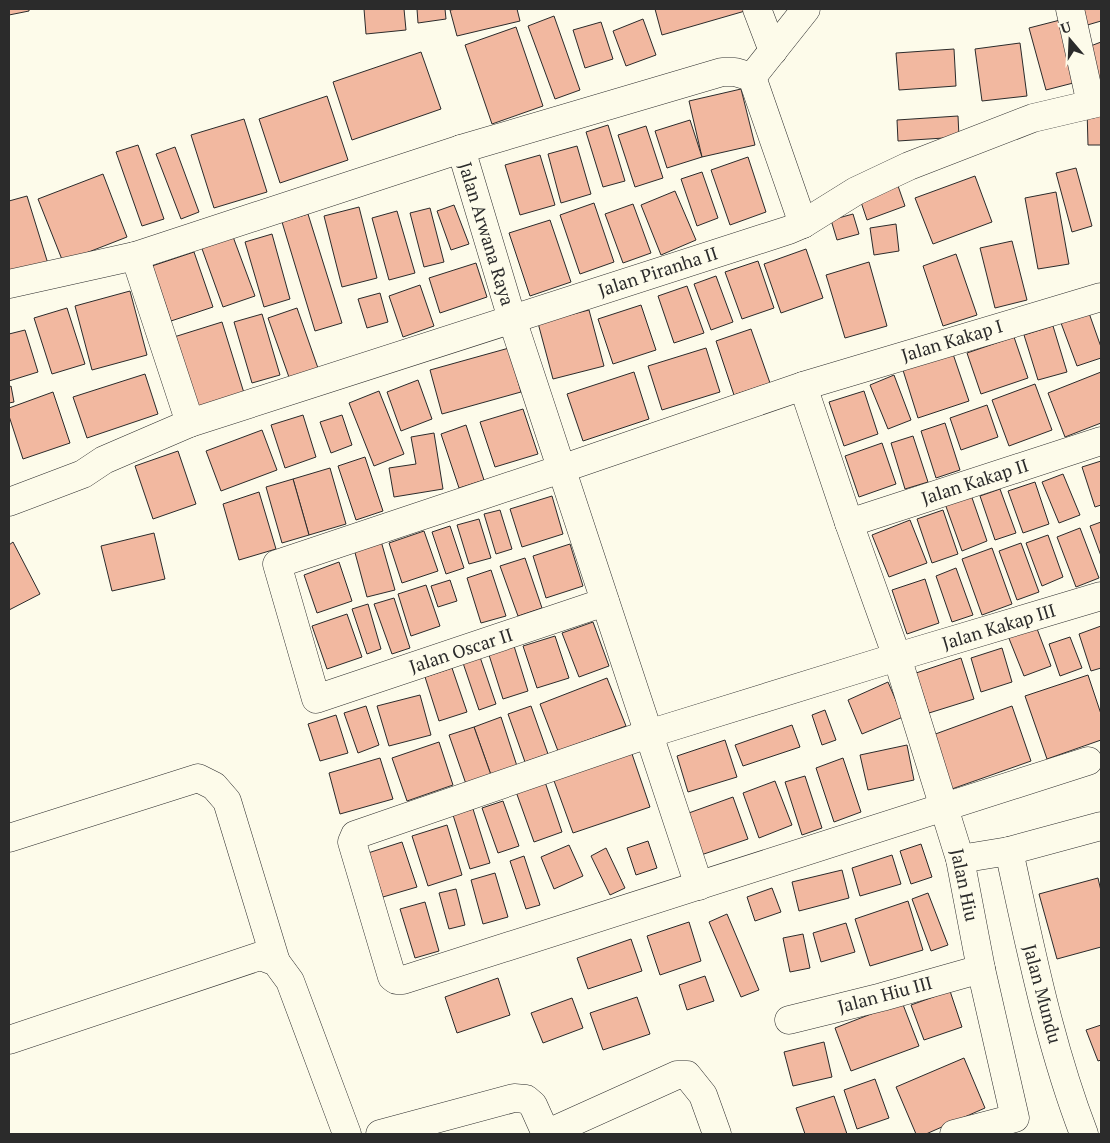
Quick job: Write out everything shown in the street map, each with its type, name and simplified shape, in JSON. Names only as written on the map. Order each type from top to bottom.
[{"type":"street","points":[[758,9],[773,51]]},
{"type":"street","points":[[752,77],[806,9]]},
{"type":"street","points":[[1070,9],[1096,103]]},
{"type":"street","points":[[9,284],[135,256],[461,149],[722,72],[735,72],[752,77]]},
{"type":"street","points":[[752,77],[803,224]]},
{"type":"street","name":"Jalan Piranha II","points":[[9,502],[83,474],[104,460],[190,423],[803,224],[856,190],[909,166],[1033,118],[1096,103]]},
{"type":"street","name":"Jalan Arwana Raya","points":[[461,149],[512,319],[699,886]]},
{"type":"street","points":[[135,256],[190,423]]},
{"type":"street","name":"Jalan Kakap I","points":[[562,469],[803,386],[1101,297]]},
{"type":"street","name":"Jalan Hiu","points":[[803,386],[897,657],[960,859],[981,969],[1015,1118],[954,1134]]},
{"type":"street","name":"Jalan Kakap II","points":[[849,523],[1101,441]]},
{"type":"street","name":"Jalan Oscar II","points":[[562,469],[277,564],[316,699],[605,602]]},
{"type":"street","name":"Jalan Kakap III","points":[[699,886],[403,980],[396,980],[392,976],[352,842],[355,836],[648,734],[1101,596]]},
{"type":"street","points":[[699,886],[943,806],[1088,761]]},
{"type":"street","points":[[9,838],[198,778],[214,786],[227,800],[276,962],[290,982],[347,1134]]},
{"type":"street","points":[[960,859],[1009,851],[1101,826]]},
{"type":"street","name":"Jalan Mundu","points":[[1009,851],[1036,975],[1072,1102],[1084,1134]]},
{"type":"street","points":[[9,1040],[260,956],[276,962]]},
{"type":"street","name":"Jalan Hiu III","points":[[790,1020],[882,997],[981,969]]},
{"type":"street","points":[[380,1134],[514,1098],[526,1099],[533,1105],[546,1134],[677,1075],[687,1075],[703,1095],[717,1134]]},
{"type":"building","points":[[9,9],[29,9],[29,11],[9,15]]},
{"type":"building","points":[[364,9],[404,9],[406,30],[366,34]]},
{"type":"building","points":[[417,9],[445,9],[446,19],[418,23]]},
{"type":"building","points":[[517,9],[520,21],[457,36],[450,10]]},
{"type":"building","points":[[655,9],[745,9],[745,11],[662,35]]},
{"type":"building","points":[[1079,9],[1101,9],[1101,21],[1084,26]]},
{"type":"building","points":[[554,16],[580,90],[555,99],[528,26]]},
{"type":"building","points":[[643,19],[656,55],[626,66],[613,31]]},
{"type":"building","points":[[1064,19],[1081,81],[1046,90],[1029,28]]},
{"type":"building","points":[[601,22],[613,59],[585,68],[573,30]]},
{"type":"building","points":[[516,27],[543,106],[492,124],[465,45]]},
{"type":"building","points":[[1101,42],[1101,88],[1088,47]]},
{"type":"building","points":[[1020,43],[1027,96],[982,101],[975,49]]},
{"type":"building","points":[[954,49],[956,86],[899,90],[896,53]]},
{"type":"building","points":[[421,52],[441,109],[352,140],[333,82]]},
{"type":"building","points":[[741,89],[755,145],[702,157],[689,101]]},
{"type":"building","points":[[327,96],[348,160],[280,183],[259,119]]},
{"type":"building","points":[[1087,109],[1101,109],[1101,145],[1088,145]]},
{"type":"building","points":[[958,116],[959,137],[898,141],[897,120]]},
{"type":"building","points":[[244,119],[267,192],[214,208],[191,135]]},
{"type":"building","points":[[690,120],[702,157],[667,168],[655,131]]},
{"type":"building","points":[[608,125],[625,181],[603,187],[586,132]]},
{"type":"building","points":[[646,126],[663,178],[635,187],[618,135]]},
{"type":"building","points":[[138,145],[164,219],[142,226],[116,152]]},
{"type":"building","points":[[577,146],[591,194],[561,203],[548,154]]},
{"type":"building","points":[[175,147],[199,212],[181,219],[156,154]]},
{"type":"building","points":[[540,155],[555,205],[520,215],[505,165]]},
{"type":"building","points":[[748,157],[766,212],[730,225],[711,170]]},
{"type":"building","points":[[1076,168],[1092,226],[1072,232],[1056,173]]},
{"type":"building","points":[[702,172],[718,218],[697,226],[681,179]]},
{"type":"building","points":[[103,174],[127,237],[63,262],[38,199]]},
{"type":"building","points":[[975,176],[992,222],[933,244],[915,198]]},
{"type":"building","points":[[897,183],[905,206],[867,220],[859,196]]},
{"type":"building","points":[[675,191],[696,240],[661,255],[641,205]]},
{"type":"building","points":[[1056,192],[1069,264],[1038,269],[1025,198]]},
{"type":"building","points":[[27,196],[49,267],[9,279],[9,201]]},
{"type":"building","points":[[594,203],[614,262],[580,274],[560,215]]},
{"type":"building","points":[[633,204],[651,253],[623,263],[605,214]]},
{"type":"building","points":[[454,205],[469,244],[451,250],[437,211]]},
{"type":"building","points":[[359,207],[377,278],[342,287],[324,216]]},
{"type":"building","points":[[430,208],[444,262],[424,267],[410,213]]},
{"type":"building","points":[[397,211],[415,273],[389,280],[372,218]]},
{"type":"building","points":[[308,214],[342,323],[315,331],[282,222]]},
{"type":"building","points":[[853,214],[859,234],[837,240],[831,220]]},
{"type":"building","points":[[550,220],[571,282],[530,296],[509,233]]},
{"type":"building","points":[[896,224],[899,251],[874,255],[870,228]]},
{"type":"building","points":[[232,234],[255,296],[223,307],[201,246]]},
{"type":"building","points":[[272,234],[290,299],[264,307],[245,242]]},
{"type":"building","points":[[1012,241],[1027,300],[995,308],[980,248]]},
{"type":"building","points":[[806,249],[823,298],[781,313],[764,264]]},
{"type":"building","points":[[194,252],[213,307],[171,321],[152,266]]},
{"type":"building","points":[[956,254],[977,315],[943,326],[923,266]]},
{"type":"building","points":[[758,261],[774,308],[742,319],[725,272]]},
{"type":"building","points":[[869,262],[887,326],[845,338],[826,275]]},
{"type":"building","points":[[476,263],[487,297],[440,313],[429,278]]},
{"type":"building","points":[[716,276],[733,322],[711,330],[694,284]]},
{"type":"building","points":[[420,285],[434,326],[403,337],[389,296]]},
{"type":"building","points":[[687,286],[704,333],[674,343],[658,296]]},
{"type":"building","points":[[130,291],[147,355],[92,370],[75,306]]},
{"type":"building","points":[[380,293],[388,322],[367,328],[358,299]]},
{"type":"building","points":[[641,305],[656,350],[613,364],[598,319]]},
{"type":"building","points":[[67,308],[85,364],[52,374],[34,318]]},
{"type":"building","points":[[297,308],[319,371],[290,380],[268,318]]},
{"type":"building","points":[[589,310],[604,366],[553,379],[538,323]]},
{"type":"building","points":[[1089,313],[1101,347],[1101,358],[1077,366],[1061,323]]},
{"type":"building","points":[[262,314],[280,375],[252,383],[234,322]]},
{"type":"building","points":[[222,322],[244,393],[197,408],[174,337]]},
{"type":"building","points":[[1053,326],[1067,372],[1038,380],[1024,335]]},
{"type":"building","points":[[751,329],[770,383],[734,395],[716,341]]},
{"type":"building","points":[[25,330],[38,372],[9,381],[9,334]]},
{"type":"building","points":[[1014,337],[1028,378],[981,394],[967,353]]},
{"type":"building","points":[[509,348],[521,392],[442,414],[430,370]]},
{"type":"building","points":[[706,348],[720,392],[662,410],[648,366]]},
{"type":"building","points":[[952,351],[969,401],[918,418],[902,367]]},
{"type":"building","points":[[634,372],[649,419],[583,441],[567,394]]},
{"type":"building","points":[[1101,372],[1101,423],[1065,437],[1048,393]]},
{"type":"building","points":[[145,374],[158,414],[87,438],[73,397]]},
{"type":"building","points":[[894,375],[911,420],[888,429],[870,385]]},
{"type":"building","points":[[418,380],[432,419],[401,431],[387,392]]},
{"type":"building","points":[[1035,384],[1052,430],[1009,446],[992,400]]},
{"type":"building","points":[[11,386],[14,402],[9,403],[9,387]]},
{"type":"building","points":[[379,391],[404,454],[374,466],[349,403]]},
{"type":"building","points":[[864,391],[878,434],[844,446],[829,402]]},
{"type":"building","points":[[53,392],[70,443],[23,459],[9,416],[9,408]]},
{"type":"building","points":[[987,405],[998,437],[961,450],[950,418]]},
{"type":"building","points":[[523,409],[538,454],[495,467],[480,422]]},
{"type":"building","points":[[303,415],[316,457],[285,468],[271,425]]},
{"type":"building","points":[[342,415],[352,445],[331,453],[320,422]]},
{"type":"building","points":[[945,423],[960,470],[936,478],[921,431]]},
{"type":"building","points":[[466,425],[484,480],[459,488],[441,434]]},
{"type":"building","points":[[262,430],[277,470],[221,491],[206,451]]},
{"type":"building","points":[[434,433],[443,489],[394,497],[389,468],[416,464],[411,437]]},
{"type":"building","points":[[913,436],[928,482],[905,489],[891,443]]},
{"type":"building","points":[[882,443],[896,484],[859,497],[845,456]]},
{"type":"building","points":[[178,451],[196,504],[153,519],[135,466]]},
{"type":"building","points":[[365,457],[383,511],[356,520],[338,466]]},
{"type":"building","points":[[1101,461],[1101,505],[1095,507],[1082,467]]},
{"type":"building","points":[[330,468],[346,524],[309,535],[293,479]]},
{"type":"building","points":[[1063,474],[1080,515],[1059,523],[1042,482]]},
{"type":"building","points":[[293,479],[309,535],[282,543],[266,487]]},
{"type":"building","points":[[1035,482],[1049,524],[1023,533],[1008,491]]},
{"type":"building","points":[[1000,489],[1016,533],[995,540],[980,496]]},
{"type":"building","points":[[259,492],[276,549],[239,560],[223,504]]},
{"type":"building","points":[[970,492],[987,541],[962,551],[944,501]]},
{"type":"building","points":[[552,496],[563,534],[522,547],[510,509]]},
{"type":"building","points":[[500,510],[512,549],[496,554],[484,514]]},
{"type":"building","points":[[943,510],[958,554],[932,563],[917,519]]},
{"type":"building","points":[[479,519],[491,558],[469,564],[457,525]]},
{"type":"building","points":[[910,520],[927,563],[889,577],[872,535]]},
{"type":"building","points":[[1101,522],[1101,556],[1090,526]]},
{"type":"building","points":[[450,526],[464,568],[446,574],[432,532]]},
{"type":"building","points":[[1080,528],[1099,578],[1076,587],[1057,537]]},
{"type":"building","points":[[424,531],[438,571],[402,583],[389,543]]},
{"type":"building","points":[[154,533],[165,579],[112,591],[101,546]]},
{"type":"building","points":[[1048,535],[1063,577],[1042,586],[1026,543]]},
{"type":"building","points":[[381,541],[395,590],[367,597],[354,549]]},
{"type":"building","points":[[13,542],[40,594],[9,610],[9,545]]},
{"type":"building","points":[[1021,543],[1039,592],[1017,600],[999,551]]},
{"type":"building","points":[[570,544],[583,586],[546,598],[533,556]]},
{"type":"building","points":[[992,548],[1012,604],[982,615],[962,559]]},
{"type":"building","points":[[525,558],[542,608],[518,616],[500,566]]},
{"type":"building","points":[[339,562],[352,601],[317,613],[304,575]]},
{"type":"building","points":[[956,568],[973,615],[952,622],[936,576]]},
{"type":"building","points":[[491,570],[506,616],[481,623],[467,578]]},
{"type":"building","points":[[925,579],[939,623],[907,634],[892,590]]},
{"type":"building","points":[[450,580],[457,601],[438,607],[431,586]]},
{"type":"building","points":[[426,585],[440,626],[411,636],[398,594]]},
{"type":"building","points":[[394,598],[410,648],[392,654],[374,604]]},
{"type":"building","points":[[368,604],[381,649],[367,654],[352,609]]},
{"type":"building","points":[[347,614],[362,657],[327,669],[312,626]]},
{"type":"building","points":[[593,622],[609,666],[579,677],[562,633]]},
{"type":"building","points":[[1036,626],[1051,666],[1024,676],[1008,636]]},
{"type":"building","points":[[1101,626],[1101,668],[1091,671],[1079,634]]},
{"type":"building","points":[[555,636],[569,678],[537,688],[523,646]]},
{"type":"building","points":[[1070,637],[1082,668],[1060,676],[1049,644]]},
{"type":"building","points":[[514,646],[528,691],[503,699],[489,655]]},
{"type":"building","points":[[1002,648],[1012,682],[981,692],[971,658]]},
{"type":"building","points":[[480,657],[496,704],[479,710],[463,663]]},
{"type":"building","points":[[961,658],[974,699],[929,713],[916,673]]},
{"type":"building","points":[[452,668],[467,712],[439,721],[425,677]]},
{"type":"building","points":[[1088,675],[1101,714],[1101,740],[1047,759],[1025,696]]},
{"type":"building","points":[[607,678],[626,726],[558,751],[540,704]]},
{"type":"building","points":[[888,682],[903,717],[862,734],[848,700]]},
{"type":"building","points":[[420,695],[431,735],[389,746],[377,706]]},
{"type":"building","points":[[366,706],[379,745],[358,753],[344,713]]},
{"type":"building","points":[[531,706],[548,754],[525,762],[508,714]]},
{"type":"building","points":[[1012,706],[1031,761],[949,790],[930,736]]},
{"type":"building","points":[[825,710],[836,740],[822,745],[812,715]]},
{"type":"building","points":[[336,715],[348,753],[320,761],[308,724]]},
{"type":"building","points":[[501,717],[517,766],[491,775],[474,727]]},
{"type":"building","points":[[792,725],[800,747],[743,766],[735,745]]},
{"type":"building","points":[[474,727],[491,775],[466,784],[449,735]]},
{"type":"building","points":[[725,740],[737,777],[688,792],[677,756]]},
{"type":"building","points":[[439,742],[453,785],[407,801],[392,758]]},
{"type":"building","points":[[907,745],[914,780],[868,790],[860,755]]},
{"type":"building","points":[[631,751],[650,807],[573,833],[553,778]]},
{"type":"building","points":[[380,758],[393,799],[340,814],[329,773]]},
{"type":"building","points":[[843,758],[861,812],[834,822],[816,768]]},
{"type":"building","points":[[543,776],[562,832],[534,842],[514,786]]},
{"type":"building","points":[[805,776],[822,828],[802,835],[785,782]]},
{"type":"building","points":[[775,781],[792,825],[759,838],[743,793]]},
{"type":"building","points":[[733,797],[748,839],[701,855],[686,814]]},
{"type":"building","points":[[503,801],[519,846],[498,853],[482,808]]},
{"type":"building","points":[[473,809],[490,863],[470,869],[453,815]]},
{"type":"building","points":[[447,825],[462,875],[428,886],[412,836]]},
{"type":"building","points":[[648,841],[657,868],[636,875],[627,848]]},
{"type":"building","points":[[402,842],[417,887],[383,897],[368,853]]},
{"type":"building","points":[[921,844],[932,877],[911,884],[900,851]]},
{"type":"building","points":[[569,845],[583,876],[554,889],[541,857]]},
{"type":"building","points":[[606,848],[625,888],[610,895],[591,856]]},
{"type":"building","points":[[892,855],[901,884],[860,896],[852,868]]},
{"type":"building","points":[[524,856],[540,905],[526,909],[510,861]]},
{"type":"building","points":[[842,870],[849,898],[799,911],[792,882]]},
{"type":"building","points":[[495,873],[508,917],[483,924],[471,880]]},
{"type":"building","points":[[1098,878],[1101,891],[1101,947],[1057,959],[1039,894]]},
{"type":"building","points":[[772,888],[781,912],[755,921],[747,897]]},
{"type":"building","points":[[456,889],[465,925],[449,929],[439,893]]},
{"type":"building","points":[[928,893],[948,945],[931,951],[912,899]]},
{"type":"building","points":[[908,901],[923,950],[870,966],[855,919]]},
{"type":"building","points":[[425,902],[439,951],[415,958],[400,909]]},
{"type":"building","points":[[727,914],[759,990],[741,997],[709,922]]},
{"type":"building","points":[[689,922],[701,961],[660,975],[647,936]]},
{"type":"building","points":[[846,923],[855,952],[821,962],[813,933]]},
{"type":"building","points":[[803,934],[810,968],[790,972],[783,938]]},
{"type":"building","points":[[631,939],[642,971],[588,989],[577,958]]},
{"type":"building","points":[[705,976],[714,1001],[687,1010],[679,985]]},
{"type":"building","points":[[498,978],[510,1015],[457,1033],[445,997]]},
{"type":"building","points":[[950,991],[962,1027],[924,1040],[911,1005]]},
{"type":"building","points":[[637,997],[650,1034],[603,1050],[590,1013]]},
{"type":"building","points":[[572,998],[583,1028],[543,1043],[531,1013]]},
{"type":"building","points":[[902,1002],[919,1046],[851,1071],[835,1028]]},
{"type":"building","points":[[1101,1025],[1101,1060],[1098,1061],[1086,1030]]},
{"type":"building","points":[[824,1042],[832,1077],[793,1086],[784,1052]]},
{"type":"building","points":[[964,1058],[985,1108],[926,1134],[916,1134],[896,1087]]},
{"type":"building","points":[[875,1079],[889,1118],[857,1129],[844,1090]]},
{"type":"building","points":[[834,1096],[847,1134],[805,1134],[796,1108]]}]
